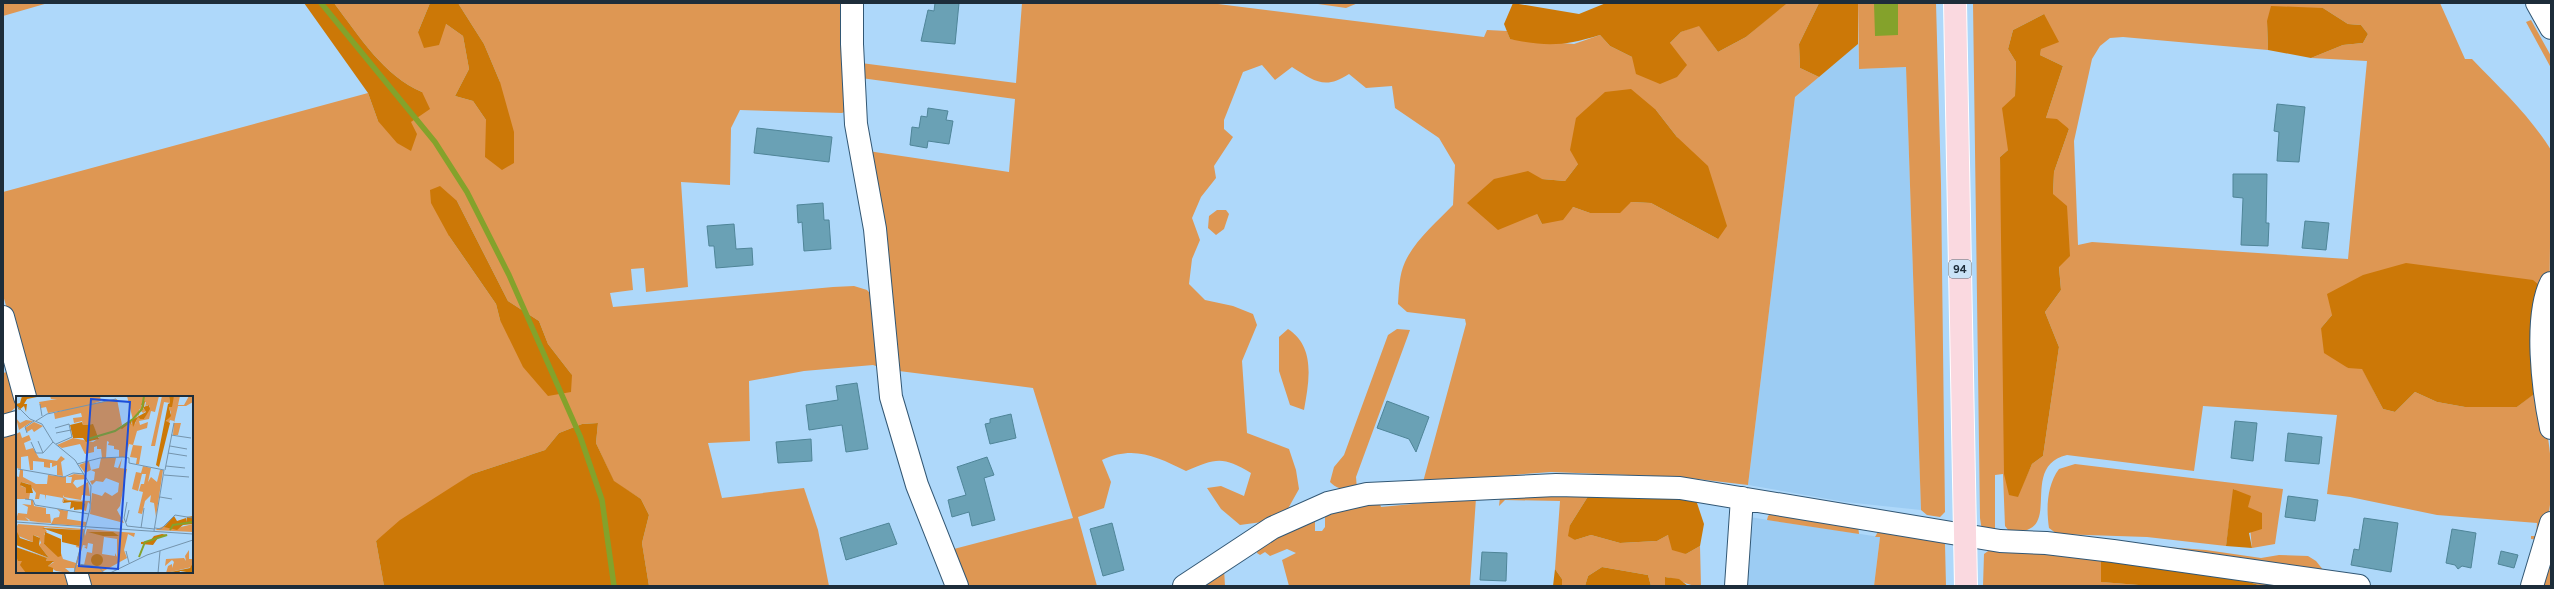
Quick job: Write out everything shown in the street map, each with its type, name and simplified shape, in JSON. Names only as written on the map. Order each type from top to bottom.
[{"type":"main road","name":"94","points":[[1956,3],[1966,586]]},
{"type":"street","points":[[852,3],[852,44],[856,124],[875,229],[891,397],[918,485],[957,586]]},
{"type":"street","points":[[2537,3],[2551,28]]},
{"type":"street","points":[[2551,283],[2542,317],[2551,428]]},
{"type":"street","points":[[3,317],[25,396]]},
{"type":"street","points":[[3,426],[16,422]]},
{"type":"street","points":[[1184,586],[1272,528],[1328,503],[1367,494],[1556,486],[1680,488],[2000,541],[2046,543],[2113,551],[2359,586]]},
{"type":"street","points":[[1736,586],[1742,498]]},
{"type":"street","points":[[2532,586],[2551,523]]},
{"type":"street","points":[[76,573],[80,586]]},
{"type":"shaded area","points":[[3,3],[48,3],[3,16]]},
{"type":"shaded area","points":[[304,3],[334,3],[384,66],[408,85],[422,92],[430,109],[411,122],[417,134],[411,151],[397,143],[378,121],[368,93]]},
{"type":"shaded area","points":[[334,3],[430,3],[418,32],[446,24],[463,36],[469,69],[455,96],[473,101],[486,120],[486,144],[500,82],[484,44],[458,3],[848,3],[849,110],[842,113],[740,110],[731,128],[730,185],[681,182],[688,287],[646,292],[644,268],[631,269],[633,290],[610,293],[613,307],[854,286],[867,290],[875,299],[879,367],[873,365],[804,371],[749,381],[750,441],[708,443],[722,498],[804,488],[818,530],[829,586],[649,586],[642,543],[649,515],[641,499],[614,482],[596,443],[598,423],[582,424],[559,433],[545,450],[472,474],[376,541],[384,586],[85,586],[81,573],[193,573],[193,396],[32,396],[3,295],[3,192],[368,93],[378,121],[411,122],[422,92],[408,85],[384,66]],"holes":[[[457,201],[508,301],[539,321],[548,344],[572,375],[500,320],[496,304],[449,236]]]},
{"type":"shaded area","points":[[430,3],[458,3],[484,44],[500,82],[514,132],[514,163],[502,170],[485,157],[486,120],[473,101],[455,96],[469,69],[463,36],[446,24],[439,45],[424,48],[418,32]]},
{"type":"shaded area","points":[[1022,3],[1210,3],[1484,37],[1487,30],[1507,31],[1510,39],[1574,44],[1600,35],[1610,46],[1632,57],[1670,43],[1681,32],[1699,25],[1718,52],[1746,37],[1786,3],[1819,3],[1799,44],[1800,68],[1819,77],[1795,97],[1748,485],[1680,477],[1551,472],[1423,482],[1466,324],[1465,319],[1407,312],[1398,304],[1400,277],[1405,262],[1414,246],[1453,205],[1455,165],[1439,138],[1395,108],[1392,86],[1366,88],[1349,74],[1333,82],[1320,82],[1313,80],[1292,67],[1275,80],[1262,65],[1243,72],[1224,120],[1224,129],[1233,137],[1214,166],[1216,178],[1201,197],[1192,218],[1200,240],[1192,259],[1189,284],[1205,300],[1233,306],[1253,314],[1257,325],[1242,361],[1247,433],[1289,449],[1296,470],[1299,489],[1285,514],[1262,522],[1240,525],[1221,509],[1207,488],[1221,486],[1244,496],[1251,473],[1226,461],[1212,461],[1186,471],[1155,457],[1135,453],[1125,453],[1102,460],[1111,482],[1104,508],[1078,517],[1097,586],[961,586],[950,550],[1073,518],[1033,388],[891,370],[868,151],[1009,172],[1015,99],[861,78],[861,63],[1016,83]],"holes":[[[1656,110],[1677,137],[1718,239],[1651,203],[1631,202],[1590,213],[1573,207],[1542,224],[1537,214],[1542,179],[1565,181],[1578,164]]]},
{"type":"shaded area","points":[[1311,3],[1358,3],[1346,8]]},
{"type":"shaded area","points":[[1513,3],[1579,14],[1606,3],[1786,4],[1746,37],[1718,52],[1699,26],[1681,32],[1670,43],[1687,65],[1677,77],[1660,84],[1636,74],[1632,57],[1610,46],[1600,35],[1555,44],[1535,43],[1510,39],[1504,24]]},
{"type":"shaded area","points":[[1819,3],[1858,3],[1858,44],[1819,77],[1800,68],[1799,44]]},
{"type":"shaded area","points":[[1858,3],[1936,3],[1941,184],[1945,512],[1940,517],[1927,515],[1921,510],[1906,67],[1859,69]]},
{"type":"shaded area","points":[[1898,3],[1898,35],[1875,36],[1874,4]]},
{"type":"shaded area","points":[[1973,3],[2440,3],[2465,59],[2472,59],[2504,92],[2534,126],[2551,150],[2548,438],[2551,463],[2551,490],[2548,516],[2541,540],[2531,539],[2531,536],[2536,536],[2537,523],[2437,515],[2350,497],[2327,494],[2337,415],[2203,406],[2194,471],[2067,455],[2052,462],[2045,473],[2042,486],[2040,513],[2036,524],[2026,530],[2009,531],[2005,526],[2003,474],[1995,475],[1995,530],[1982,531],[1980,518]],"holes":[[[2323,8],[2348,24],[2361,25],[2368,34],[2363,43],[2343,45],[2311,58],[2367,61],[2348,259],[2092,242],[2078,245],[2074,141],[2092,59],[2100,46],[2110,38],[2123,37],[2268,50],[2267,21]],[[2044,14],[2040,55],[2063,66],[2046,118],[2069,129],[2054,172],[2053,194],[2061,290],[2045,312],[2059,347],[2043,456],[2032,464],[2017,497],[2000,157],[2008,150],[2015,96],[2016,62],[2008,49],[2013,30]],[[2332,315],[2537,391],[2517,407],[2465,407],[2437,402],[2415,392],[2395,412],[2383,409],[2362,368],[2348,368],[2321,328]]]},
{"type":"shaded area","points":[[2271,6],[2323,8],[2348,24],[2361,25],[2368,34],[2363,43],[2343,45],[2311,58],[2268,50],[2267,21]]},
{"type":"shaded area","points":[[2044,14],[2059,42],[2041,49],[2040,55],[2063,66],[2046,118],[2057,119],[2069,129],[2054,172],[2053,194],[2067,206],[2070,256],[2059,267],[2061,290],[2045,312],[2059,347],[2043,456],[2032,464],[2018,497],[2009,495],[2004,474],[2000,157],[2008,150],[2002,108],[2015,96],[2016,62],[2008,49],[2013,30]]},
{"type":"shaded area","points":[[2531,20],[2551,56],[2551,68],[2526,22]]},
{"type":"shaded area","points":[[1858,44],[1859,69],[1906,67],[1921,510],[1845,502],[1748,485],[1795,97]]},
{"type":"shaded area","points":[[1631,89],[1656,110],[1677,137],[1708,166],[1727,226],[1718,239],[1651,203],[1631,202],[1620,213],[1590,213],[1573,207],[1563,220],[1542,224],[1537,214],[1498,230],[1467,203],[1494,179],[1528,171],[1542,179],[1565,181],[1578,164],[1570,150],[1576,118],[1605,92]]},
{"type":"shaded area","points":[[440,186],[457,201],[508,301],[539,321],[548,344],[572,375],[571,392],[548,396],[523,367],[500,320],[496,304],[449,236],[431,203],[430,190]]},
{"type":"shaded area","points":[[1217,210],[1226,210],[1229,214],[1224,229],[1216,235],[1208,228],[1209,216]]},
{"type":"shaded area","points":[[2406,263],[2533,280],[2539,285],[2538,391],[2517,407],[2465,407],[2437,402],[2415,392],[2395,412],[2383,409],[2362,369],[2348,368],[2324,353],[2321,328],[2332,315],[2327,294],[2363,275]]},
{"type":"shaded area","points":[[1288,329],[1297,336],[1307,355],[1309,377],[1304,410],[1290,405],[1279,371],[1279,337]]},
{"type":"shaded area","points":[[1397,329],[1410,330],[1356,477],[1357,489],[1346,490],[1339,488],[1330,482],[1334,467],[1344,455],[1388,335]]},
{"type":"shaded area","points":[[7,372],[17,396],[16,407],[3,419],[3,373]]},
{"type":"shaded area","points":[[598,423],[596,443],[614,481],[641,499],[649,515],[642,543],[649,586],[384,586],[376,541],[400,520],[472,474],[545,450],[559,433],[582,424]]},
{"type":"shaded area","points":[[3,432],[16,432],[16,573],[72,573],[76,586],[3,586]]},
{"type":"shaded area","points":[[2075,464],[2283,489],[2275,544],[2252,548],[2248,507],[2234,489],[2226,546],[2147,537],[2057,534],[2049,528],[2048,497],[2050,489],[2059,469]]},
{"type":"shaded area","points":[[2233,489],[2251,496],[2248,507],[2262,513],[2262,529],[2249,533],[2252,548],[2226,546]]},
{"type":"shaded area","points":[[1592,490],[1570,525],[1575,540],[1591,535],[1620,543],[1657,541],[1668,535],[1686,554],[1700,546],[1701,586],[1691,585],[1666,577],[1665,586],[1651,586],[1648,575],[1602,567],[1588,576],[1585,586],[1562,586],[1562,579],[1555,569],[1560,501],[1505,500],[1499,506],[1500,497]]},
{"type":"shaded area","points":[[1592,490],[1696,500],[1704,524],[1700,546],[1686,554],[1672,550],[1668,535],[1657,541],[1620,543],[1591,535],[1575,540],[1568,536],[1570,525]]},
{"type":"shaded area","points":[[1476,498],[1470,586],[1289,586],[1282,560],[1296,553],[1287,549],[1270,556],[1265,552],[1260,555],[1257,553],[1258,547],[1315,518],[1315,531],[1322,531],[1325,527],[1325,513],[1379,501],[1381,507]]},
{"type":"shaded area","points":[[1773,512],[1858,525],[1859,534],[1767,520],[1768,516]]},
{"type":"shaded area","points":[[1749,517],[1880,537],[1874,586],[1743,586]]},
{"type":"shaded area","points":[[1879,530],[1932,534],[1945,544],[1946,586],[1874,586],[1880,537],[1875,537]]},
{"type":"shaded area","points":[[2551,543],[2551,586],[2538,586]]},
{"type":"shaded area","points":[[2126,544],[2206,550],[2261,558],[2279,555],[2308,556],[2316,561],[2324,571]]},
{"type":"shaded area","points":[[2013,545],[2201,566],[2327,586],[2262,586],[2219,573],[2102,557],[2102,582],[2151,586],[1983,586],[1984,554],[1995,546]]},
{"type":"shaded area","points":[[2101,557],[2219,573],[2262,586],[2151,586],[2101,582]]},
{"type":"shaded area","points":[[1602,567],[1648,575],[1651,586],[1585,586],[1588,576]]},
{"type":"shaded area","points":[[1224,569],[1225,586],[1196,586]]},
{"type":"shaded area","points":[[1555,569],[1562,579],[1562,586],[1553,586]]},
{"type":"shaded area","points":[[1665,577],[1679,579],[1688,586],[1665,586]]},
{"type":"building","points":[[935,3],[959,3],[955,44],[921,41],[928,10],[934,11]]},
{"type":"building","points":[[2277,104],[2305,107],[2299,162],[2277,161],[2279,132],[2274,131]]},
{"type":"building","points":[[928,108],[948,111],[946,120],[953,121],[949,144],[928,141],[927,148],[910,145],[912,127],[919,128],[921,116],[927,117]]},
{"type":"building","points":[[757,128],[832,137],[829,162],[754,153]]},
{"type":"building","points":[[2233,174],[2267,174],[2266,223],[2269,223],[2268,246],[2241,245],[2243,198],[2233,197]]},
{"type":"building","points":[[823,203],[824,220],[829,220],[831,249],[804,251],[802,222],[798,223],[797,205]]},
{"type":"building","points":[[2305,221],[2329,223],[2326,250],[2302,248]]},
{"type":"building","points":[[734,224],[736,249],[752,248],[753,265],[716,268],[714,246],[709,246],[707,226]]},
{"type":"building","points":[[857,383],[868,449],[846,452],[842,425],[809,430],[806,405],[838,400],[836,386]]},
{"type":"building","points":[[1387,401],[1429,417],[1416,452],[1409,439],[1377,428]]},
{"type":"building","points":[[1011,414],[1016,438],[990,444],[985,424],[990,423],[990,419]]},
{"type":"building","points":[[2235,421],[2257,423],[2253,461],[2231,458]]},
{"type":"building","points":[[2288,433],[2322,437],[2319,464],[2285,461]]},
{"type":"building","points":[[811,439],[812,461],[778,463],[776,442]]},
{"type":"building","points":[[987,457],[994,475],[984,478],[995,520],[972,526],[969,512],[952,517],[948,500],[966,495],[957,467]]},
{"type":"building","points":[[2288,496],[2318,500],[2315,521],[2285,517]]},
{"type":"building","points":[[2364,518],[2398,523],[2391,572],[2351,565],[2354,549],[2359,550]]},
{"type":"building","points":[[889,523],[897,544],[846,560],[840,538]]},
{"type":"building","points":[[1112,523],[1124,570],[1103,576],[1090,529]]},
{"type":"building","points":[[2452,529],[2476,533],[2471,568],[2462,566],[2458,569],[2455,565],[2446,563]]},
{"type":"building","points":[[2501,551],[2518,555],[2514,568],[2498,564]]},
{"type":"building","points":[[1482,552],[1507,553],[1506,581],[1480,580]]},
{"type":"waterway","points":[[321,3],[435,142],[467,192],[509,275],[580,436],[602,500],[614,586]]}]
